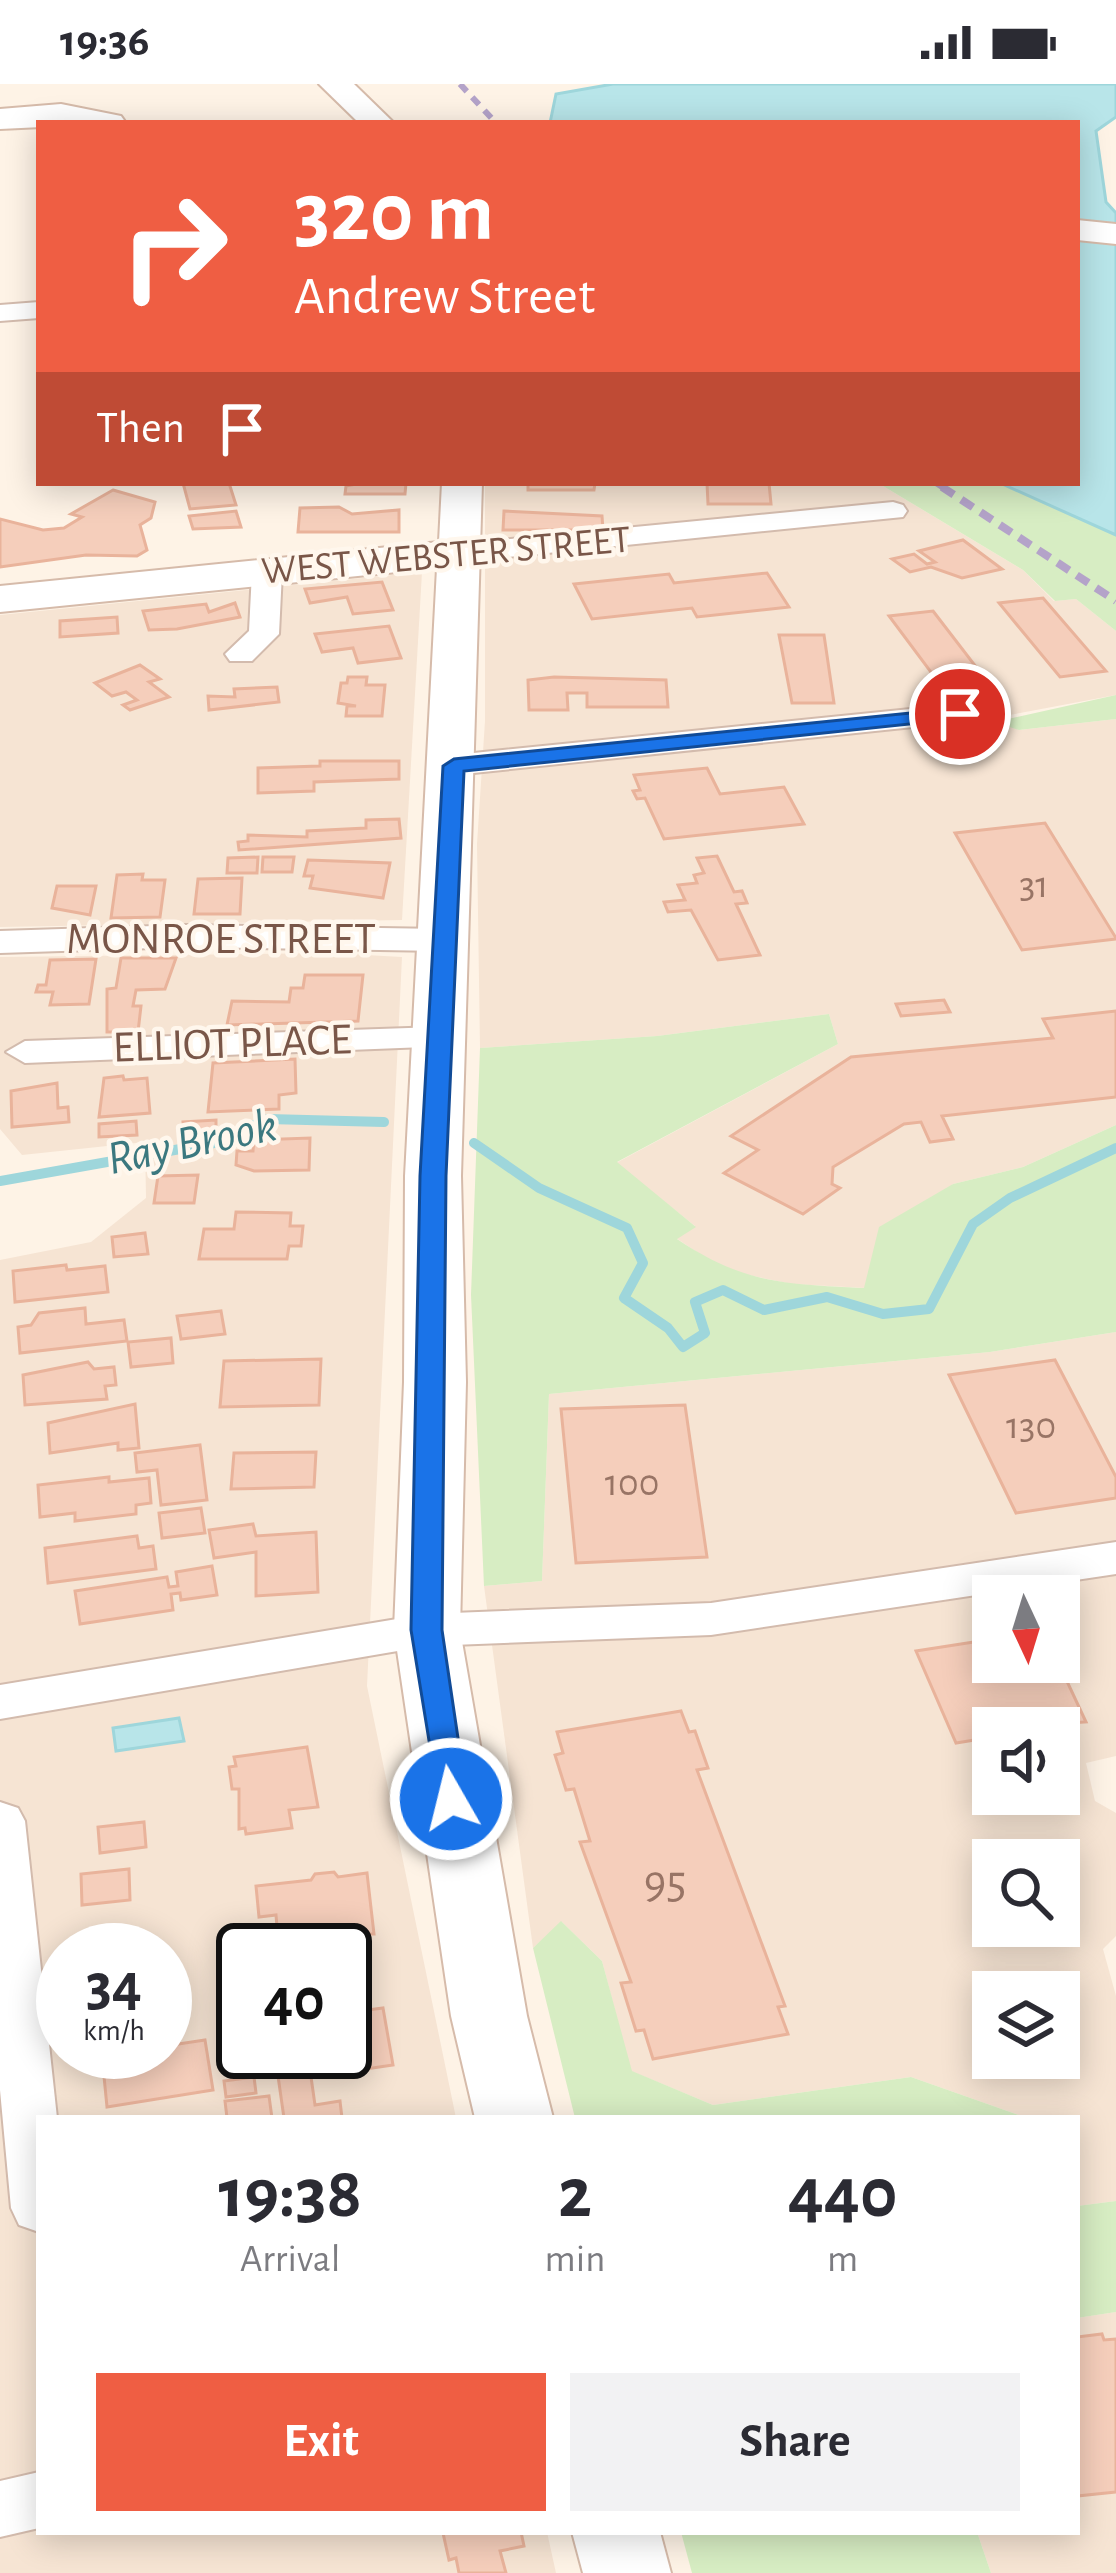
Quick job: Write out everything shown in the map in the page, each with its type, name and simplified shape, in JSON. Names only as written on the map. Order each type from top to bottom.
[{"type":"street","points":[[335,84],[375,120]]},
{"type":"street","points":[[0,119],[61,114],[94,120]]},
{"type":"street","points":[[0,130],[36,130]]},
{"type":"street","points":[[1080,230],[1116,234]]},
{"type":"street","points":[[0,313],[36,310]]},
{"type":"street","points":[[462,486],[454,766],[438,1038],[427,1630],[489,2016],[513,2115]]},
{"type":"street","name":"WEST WEBSTER STREET","points":[[0,599],[892,512]]},
{"type":"street","points":[[241,654],[264,634],[267,572]]},
{"type":"street","points":[[454,766],[960,714]]},
{"type":"street","name":"MONROE STREET","points":[[0,942],[185,936],[442,940]]},
{"type":"street","name":"ELLIOT PLACE","points":[[25,1052],[438,1038]]},
{"type":"street","points":[[0,1702],[427,1630],[711,1619],[1116,1558]]},
{"type":"street","points":[[0,1821],[36,2178]]},
{"type":"street","points":[[0,2509],[36,2501]]},
{"type":"street","points":[[617,2535],[627,2573]]},
{"type":"shaded area","points":[[485,486],[883,486],[1023,570],[1054,601],[1076,599],[1116,631],[1116,695],[1004,716],[1019,730],[1116,719],[1116,1125],[1023,1167],[953,1184],[871,1267],[865,1288],[792,1284],[723,1270],[676,1238],[695,1226],[616,1163],[838,1044],[829,1014],[657,1036],[480,1048],[477,844],[485,721]]},
{"type":"shaded area","points":[[422,572],[402,920],[0,927],[0,615]]},
{"type":"shaded area","points":[[329,953],[402,957],[367,1686],[455,2115],[36,2115],[36,2535],[548,2535],[556,2573],[0,2573],[0,1260],[91,1242],[146,1198],[145,1142],[22,1155],[0,1129],[0,957]]},
{"type":"shaded area","points":[[1116,1332],[1116,1756],[1086,1763],[1095,1801],[1116,1813],[1116,1936],[1103,1949],[1116,1996],[1116,2201],[1080,2206],[1080,2115],[1019,2115],[911,2077],[713,2105],[631,2071],[602,1961],[562,1922],[533,1948],[484,1586],[542,1581],[549,1394],[990,1352]]},
{"type":"shaded area","points":[[1116,2312],[1116,2573],[991,2573],[978,2535],[1080,2535],[1080,2318]]},
{"type":"green space","points":[[883,486],[1007,486],[1116,535],[1116,631],[1076,599],[1055,601],[1023,570]]},
{"type":"green space","points":[[1116,695],[1116,719],[1019,730],[994,722]]},
{"type":"green space","points":[[829,1014],[838,1044],[617,1162],[696,1227],[677,1239],[723,1265],[766,1279],[864,1288],[879,1227],[953,1184],[1023,1167],[1116,1125],[1116,1332],[990,1352],[549,1394],[542,1581],[484,1586],[471,1295],[480,1048],[657,1036]]},
{"type":"green space","points":[[561,1921],[602,1961],[632,2071],[713,2105],[911,2077],[1019,2115],[574,2115],[533,1948]]},
{"type":"green space","points":[[1116,2201],[1116,2312],[1080,2318],[1080,2206]]},
{"type":"green space","points":[[682,2535],[978,2535],[991,2573],[692,2573]]},
{"type":"water","points":[[613,84],[1116,84],[1116,117],[1096,131],[1106,202],[1116,213],[1116,535],[1007,486],[1080,486],[1080,120],[551,120],[556,94]]},
{"type":"water","points":[[179,1718],[184,1741],[116,1751],[113,1728]]},
{"type":"building","points":[[184,486],[230,486],[236,505],[190,509]]},
{"type":"building","points":[[346,486],[406,486],[405,494],[345,494]]},
{"type":"building","points":[[528,486],[595,486],[594,490],[528,490]]},
{"type":"building","points":[[707,486],[769,486],[771,504],[708,504]]},
{"type":"building","points":[[113,490],[155,502],[151,518],[140,525],[147,550],[137,556],[86,555],[0,567],[0,519],[43,530],[64,528],[82,517],[71,514]]},
{"type":"building","points":[[339,507],[352,514],[399,510],[399,532],[298,532],[300,508]]},
{"type":"building","points":[[236,511],[241,527],[193,529],[189,516]]},
{"type":"building","points":[[504,511],[602,516],[603,530],[503,530]]},
{"type":"building","points":[[963,540],[1002,569],[962,578],[931,567],[910,572],[892,559],[914,554],[927,564],[935,562],[919,551]]},
{"type":"building","points":[[767,573],[789,607],[697,617],[692,608],[592,619],[574,584],[669,574],[674,583]]},
{"type":"building","points":[[382,582],[393,610],[353,614],[347,597],[310,603],[305,589]]},
{"type":"building","points":[[1043,598],[1106,671],[1060,677],[999,603]]},
{"type":"building","points":[[235,603],[240,617],[177,629],[149,630],[143,611],[206,604],[209,612]]},
{"type":"building","points":[[933,611],[990,685],[945,691],[889,616]]},
{"type":"building","points":[[117,617],[118,633],[60,637],[60,621]]},
{"type":"building","points":[[389,626],[401,658],[358,663],[353,648],[322,652],[315,634]]},
{"type":"building","points":[[779,635],[824,635],[834,703],[792,703]]},
{"type":"building","points":[[140,665],[160,679],[149,682],[169,697],[130,710],[123,705],[137,700],[126,692],[112,696],[95,683]]},
{"type":"building","points":[[348,677],[367,677],[366,685],[385,685],[382,716],[346,716],[347,706],[356,706],[338,703],[341,683],[347,683]]},
{"type":"building","points":[[528,680],[666,680],[668,707],[587,707],[587,693],[567,693],[568,710],[529,710]]},
{"type":"building","points":[[277,687],[279,702],[209,710],[208,696],[235,697],[234,689]]},
{"type":"building","points":[[320,761],[399,761],[399,779],[314,782],[314,791],[258,793],[258,768],[320,766]]},
{"type":"building","points":[[707,768],[720,794],[784,787],[804,824],[664,839],[645,798],[637,799],[633,791],[640,790],[634,775]]},
{"type":"building","points":[[399,819],[401,838],[239,850],[238,842],[248,841],[248,835],[307,837],[307,831],[366,828],[366,820]]},
{"type":"building","points":[[1045,823],[1116,939],[1022,950],[955,833]]},
{"type":"building","points":[[717,856],[734,892],[742,891],[747,903],[736,904],[760,955],[718,960],[691,910],[668,912],[664,902],[685,900],[678,885],[697,883],[694,875],[704,873],[697,858]]},
{"type":"building","points":[[258,857],[257,873],[227,873],[228,858]]},
{"type":"building","points":[[263,857],[294,857],[292,872],[262,872]]},
{"type":"building","points":[[308,860],[390,863],[383,898],[310,888],[313,876],[304,876]]},
{"type":"building","points":[[143,874],[142,880],[165,880],[160,917],[111,918],[117,875]]},
{"type":"building","points":[[242,878],[240,914],[194,914],[198,879]]},
{"type":"building","points":[[57,886],[96,886],[90,915],[52,908]]},
{"type":"building","points":[[121,958],[176,958],[165,989],[136,990],[133,1006],[141,1006],[138,1032],[107,1032],[107,989],[116,988]]},
{"type":"building","points":[[96,959],[89,1004],[50,1005],[53,992],[36,992],[38,985],[46,985],[50,960]]},
{"type":"building","points":[[305,975],[363,975],[358,1021],[227,1025],[232,1001],[289,1002],[291,988],[303,988]]},
{"type":"building","points":[[944,1000],[950,1012],[901,1016],[896,1004]]},
{"type":"building","points":[[1116,1011],[1116,1097],[942,1116],[953,1139],[930,1142],[921,1122],[904,1124],[833,1167],[832,1184],[840,1188],[803,1214],[724,1173],[758,1150],[731,1136],[851,1057],[1053,1038],[1043,1019]]},
{"type":"building","points":[[295,1059],[296,1093],[279,1095],[279,1109],[208,1112],[213,1063]]},
{"type":"building","points":[[123,1076],[124,1080],[147,1078],[150,1113],[99,1117],[104,1078]]},
{"type":"building","points":[[57,1083],[58,1108],[68,1107],[69,1122],[12,1127],[11,1091]]},
{"type":"building","points":[[216,1120],[216,1138],[184,1140],[183,1122]]},
{"type":"building","points":[[136,1121],[137,1135],[99,1137],[99,1124]]},
{"type":"building","points":[[310,1138],[309,1170],[254,1171],[236,1165],[237,1151],[253,1151],[254,1140]]},
{"type":"building","points":[[198,1175],[194,1203],[154,1203],[158,1176]]},
{"type":"building","points":[[236,1212],[291,1213],[290,1226],[303,1226],[301,1246],[289,1246],[287,1259],[199,1259],[204,1229],[234,1229]]},
{"type":"building","points":[[145,1233],[148,1254],[114,1257],[112,1237]]},
{"type":"building","points":[[66,1265],[67,1270],[105,1266],[108,1292],[15,1302],[13,1271]]},
{"type":"building","points":[[85,1308],[86,1324],[124,1320],[127,1341],[20,1353],[18,1327],[31,1325],[39,1313]]},
{"type":"building","points":[[221,1311],[225,1334],[181,1339],[177,1316]]},
{"type":"building","points":[[171,1338],[173,1363],[131,1367],[128,1342]]},
{"type":"building","points":[[321,1359],[319,1405],[220,1407],[224,1361]]},
{"type":"building","points":[[1055,1360],[1116,1477],[1116,1498],[1016,1513],[949,1375]]},
{"type":"building","points":[[88,1362],[94,1369],[114,1367],[116,1385],[105,1386],[107,1399],[25,1405],[23,1375]]},
{"type":"building","points":[[135,1404],[139,1448],[118,1450],[118,1443],[50,1453],[48,1423]]},
{"type":"building","points":[[685,1405],[707,1557],[576,1563],[561,1409]]},
{"type":"building","points":[[200,1445],[207,1500],[161,1505],[157,1470],[137,1472],[135,1453]]},
{"type":"building","points":[[316,1452],[314,1487],[231,1489],[234,1453]]},
{"type":"building","points":[[109,1477],[109,1482],[149,1478],[151,1503],[136,1505],[136,1514],[75,1521],[75,1513],[40,1517],[38,1485]]},
{"type":"building","points":[[201,1508],[205,1533],[162,1538],[159,1513]]},
{"type":"building","points":[[253,1524],[256,1536],[316,1532],[318,1592],[256,1596],[256,1552],[214,1558],[209,1530]]},
{"type":"building","points":[[137,1536],[139,1548],[153,1546],[156,1569],[48,1583],[45,1548]]},
{"type":"building","points":[[212,1566],[217,1595],[181,1600],[180,1593],[171,1594],[173,1610],[80,1624],[75,1591],[167,1577],[169,1587],[178,1586],[176,1572]]},
{"type":"building","points":[[972,1642],[972,1683],[1068,1683],[1079,1707],[972,1707],[972,1740],[956,1743],[916,1651]]},
{"type":"building","points":[[681,1711],[689,1732],[695,1731],[708,1768],[697,1770],[785,2006],[778,2007],[788,2034],[653,2059],[644,2030],[636,2031],[621,1983],[631,1982],[580,1842],[590,1841],[574,1789],[566,1790],[555,1755],[563,1753],[557,1732]]},
{"type":"building","points":[[307,1747],[318,1807],[289,1810],[292,1828],[246,1834],[245,1828],[239,1829],[239,1789],[232,1789],[229,1767],[236,1766],[234,1757]]},
{"type":"building","points":[[144,1822],[146,1847],[100,1853],[98,1827]]},
{"type":"building","points":[[129,1869],[130,1900],[82,1905],[81,1874]]},
{"type":"building","points":[[367,1873],[374,1934],[372,1923],[277,1923],[276,1915],[259,1917],[256,1886],[311,1880],[315,1874]]},
{"type":"building","points":[[383,2008],[393,2065],[372,2068],[372,2009]]},
{"type":"building","points":[[205,2040],[213,2090],[107,2107],[104,2079],[192,2079],[192,2042]]},
{"type":"building","points":[[254,2079],[256,2093],[226,2097],[224,2081]]},
{"type":"building","points":[[278,2079],[311,2079],[315,2105],[340,2101],[342,2115],[284,2115]]},
{"type":"building","points":[[269,2096],[272,2115],[227,2115],[225,2101]]},
{"type":"building","points":[[1102,2334],[1104,2340],[1116,2339],[1116,2492],[1080,2496],[1080,2337]]},
{"type":"building","points":[[443,2535],[522,2535],[524,2546],[500,2551],[506,2573],[459,2573],[456,2558],[449,2560]]},
{"type":"waterway","name":"Ray Brook","points":[[0,1181],[214,1143],[268,1119],[384,1122]]},
{"type":"waterway","name":"Ray Brook","points":[[474,1143],[539,1188],[627,1228],[643,1263],[624,1298],[668,1328],[683,1347],[705,1333],[695,1302],[723,1290],[764,1310],[827,1297],[883,1314],[929,1309],[973,1224],[1010,1198],[1116,1148]]},
{"type":"railway","points":[[460,84],[493,120]]},
{"type":"railway","points":[[941,486],[947,490]]},
{"type":"railway","points":[[942,487],[1116,601]]},
{"type":"route","points":[[451,1799],[427,1630],[434,1382],[433,1176],[454,766],[607,754],[960,714]]}]
